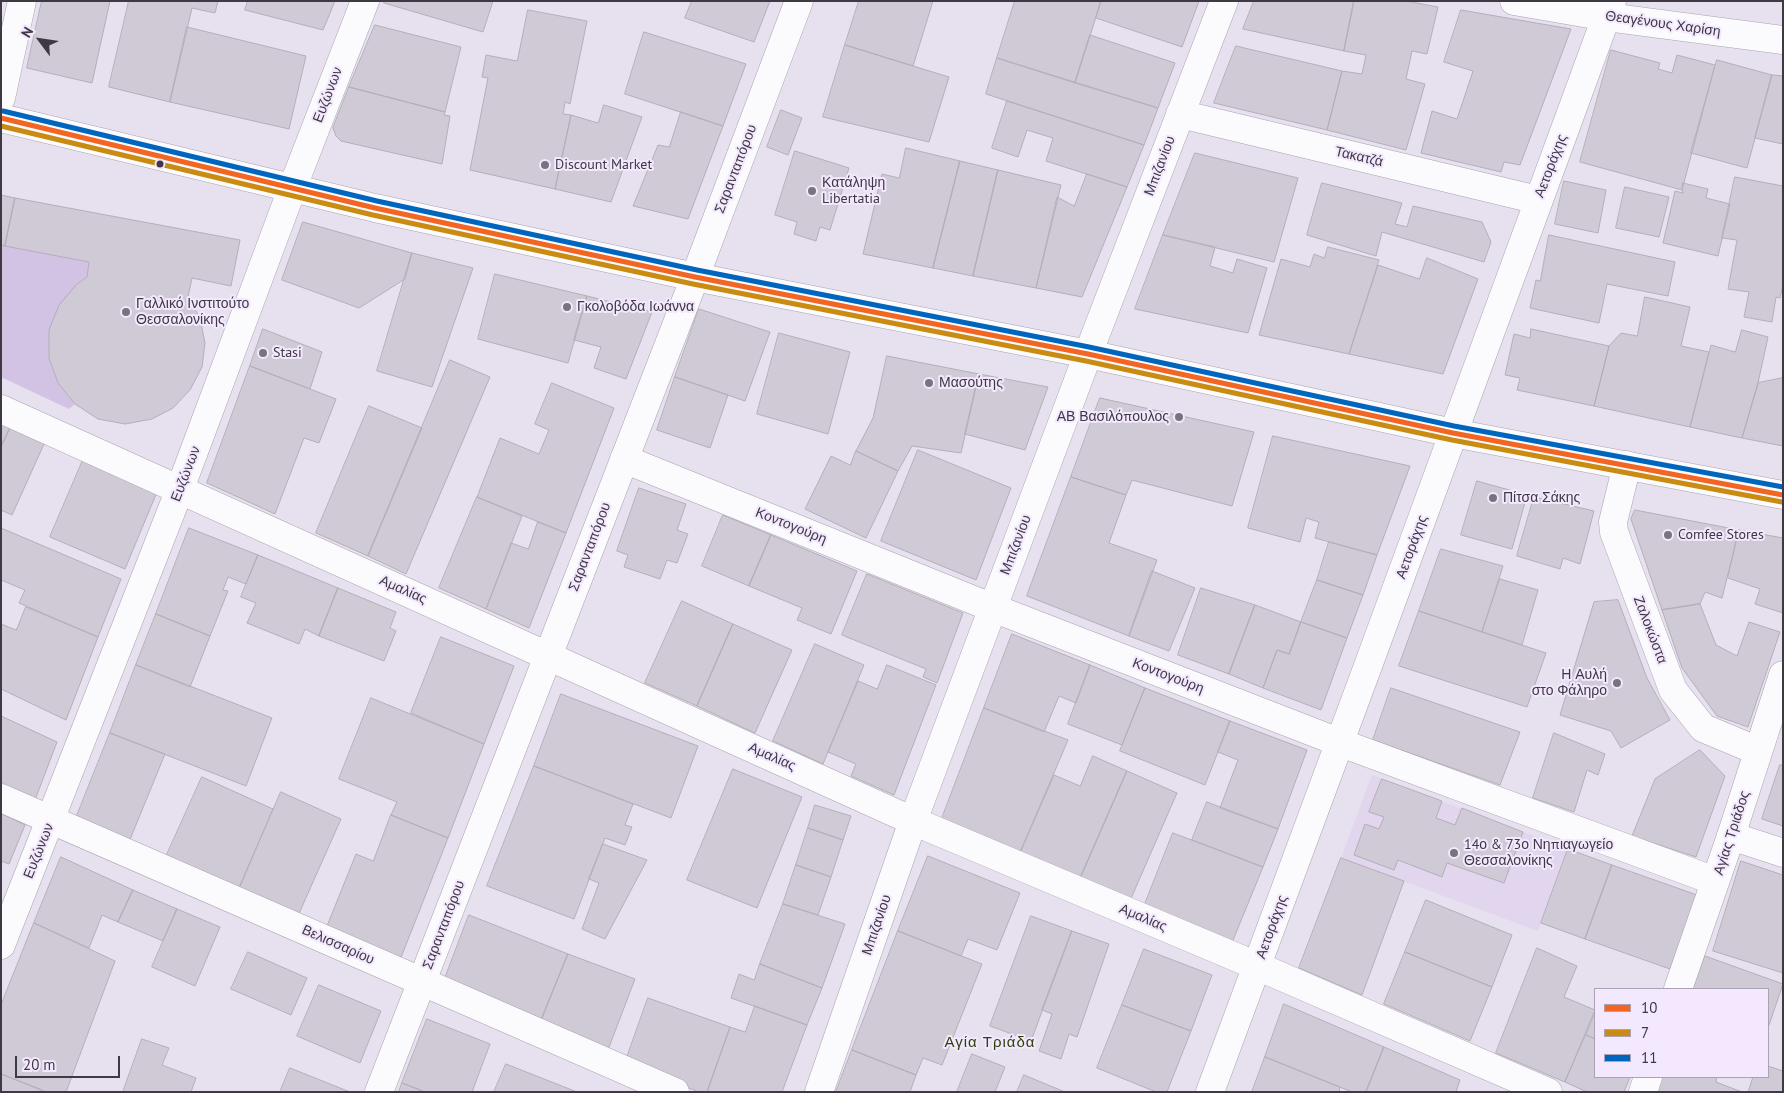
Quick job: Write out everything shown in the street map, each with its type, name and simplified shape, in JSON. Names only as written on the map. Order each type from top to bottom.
[{"type":"street","points":[[1,98],[22,1]]},
{"type":"street","name":"Ευζώνων","points":[[1,945],[180,489],[364,1]]},
{"type":"street","name":"Σαρανταπόρου","points":[[379,1092],[695,277],[798,1]]},
{"type":"street","name":"Μπιζανίου","points":[[820,1092],[913,821],[1088,354],[1224,1]]},
{"type":"street","name":"Θεαγένους Χαρίση","points":[[1514,1],[1609,9],[1783,40]]},
{"type":"street","name":"Αετοράχης","points":[[1210,1092],[1341,742],[1609,9]]},
{"type":"street","name":"Τακατζά","points":[[1180,114],[1538,200]]},
{"type":"street","points":[[1,118],[292,189],[458,227],[695,277],[1088,354],[1453,433],[1783,494]]},
{"type":"street","name":"Αμαλίας","points":[[1,409],[913,821],[1257,966],[1548,1092]]},
{"type":"street","name":"Κοντογούρη","points":[[624,459],[993,608],[1341,742],[1715,881]]},
{"type":"street","name":"Ζαλοκώστα","points":[[1626,465],[1613,522],[1614,532],[1673,690],[1704,728],[1758,751]]},
{"type":"street","name":"Αγίας Τριάδος","points":[[1678,988],[1731,836],[1783,675]]},
{"type":"street","name":"Βελισσαρίου","points":[[1,798],[675,1092]]},
{"type":"street","points":[[1731,836],[1783,853]]},
{"type":"street","points":[[1643,1092],[1648,1078]]},
{"type":"shaded area","points":[[1,245],[89,262],[87,277],[77,284],[49,358],[58,383],[75,404],[69,409],[1,377]]},
{"type":"shaded area","name":"14ο & 73ο Νηπιαγωγείο Θεσσαλονίκης","points":[[1372,775],[1568,849],[1538,931],[1341,858]]},
{"type":"building","points":[[42,1],[110,1],[92,83],[27,68]]},
{"type":"building","points":[[129,1],[218,1],[215,13],[192,8],[170,102],[109,87]]},
{"type":"building","points":[[248,1],[335,1],[323,30],[245,10]]},
{"type":"building","points":[[385,1],[493,1],[483,32],[384,3]]},
{"type":"building","points":[[692,1],[770,1],[754,42],[685,18]]},
{"type":"building","points":[[859,1],[933,1],[913,66],[845,45]]},
{"type":"building","points":[[1015,1],[1101,1],[1075,83],[997,58]]},
{"type":"building","points":[[1101,1],[1199,1],[1182,47],[1096,18]]},
{"type":"building","points":[[1254,1],[1354,1],[1344,51],[1243,29]]},
{"type":"building","points":[[1354,1],[1406,1],[1438,7],[1427,54],[1412,51],[1406,79],[1425,84],[1406,150],[1327,130],[1342,71],[1362,74],[1366,55],[1344,51]]},
{"type":"building","points":[[528,10],[587,21],[570,104],[565,102],[563,114],[571,115],[555,189],[470,170],[488,78],[482,77],[486,55],[517,61]]},
{"type":"building","points":[[1461,10],[1571,29],[1520,165],[1504,162],[1501,172],[1421,153],[1432,111],[1457,119],[1473,71],[1444,62]]},
{"type":"building","points":[[375,25],[461,47],[445,112],[349,87]]},
{"type":"building","points":[[187,27],[306,56],[289,129],[170,102]]},
{"type":"building","points":[[644,32],[746,64],[723,126],[625,94]]},
{"type":"building","points":[[1090,35],[1175,63],[1158,108],[1075,83]]},
{"type":"building","points":[[845,45],[949,77],[929,142],[823,117]]},
{"type":"building","points":[[1236,46],[1342,71],[1327,130],[1214,103]]},
{"type":"building","points":[[1611,50],[1660,63],[1658,69],[1672,73],[1677,55],[1715,65],[1682,190],[1580,162]]},
{"type":"building","points":[[997,58],[1158,108],[1144,145],[986,94]]},
{"type":"building","points":[[1717,60],[1772,75],[1747,168],[1691,153]]},
{"type":"building","points":[[1772,75],[1783,76],[1783,144],[1755,138]]},
{"type":"building","points":[[349,87],[445,112],[444,115],[450,116],[442,164],[341,141],[336,136],[333,128]]},
{"type":"building","points":[[1007,101],[1144,145],[1127,187],[1046,161],[1053,138],[1027,130],[1018,157],[992,148]]},
{"type":"building","points":[[604,105],[642,117],[611,202],[555,189],[571,115],[598,123]]},
{"type":"building","points":[[781,110],[802,118],[788,155],[767,147]]},
{"type":"building","points":[[681,112],[723,126],[688,219],[633,206],[658,145],[669,147]]},
{"type":"building","points":[[906,148],[960,161],[933,268],[863,254],[882,174],[899,178]]},
{"type":"building","name":"Κατάληψη Libertatia","points":[[795,151],[849,168],[830,230],[820,227],[816,241],[794,234],[797,222],[775,215]]},
{"type":"building","points":[[1195,153],[1298,178],[1274,262],[1163,235]]},
{"type":"building","points":[[960,161],[998,170],[973,276],[933,268]]},
{"type":"building","points":[[998,170],[1061,185],[1036,288],[973,276]]},
{"type":"building","points":[[1087,174],[1127,187],[1082,297],[1036,288],[1057,197],[1074,206]]},
{"type":"building","points":[[1735,177],[1783,186],[1783,285],[1780,298],[1776,297],[1772,322],[1744,317],[1749,292],[1728,289],[1737,240],[1722,238]]},
{"type":"building","points":[[1564,181],[1606,190],[1598,233],[1555,224]]},
{"type":"building","points":[[1322,183],[1402,203],[1395,224],[1407,227],[1413,206],[1482,222],[1491,242],[1484,262],[1382,232],[1376,256],[1307,235]]},
{"type":"building","points":[[1683,183],[1708,189],[1706,198],[1730,204],[1718,256],[1663,243],[1675,191],[1683,193]]},
{"type":"building","points":[[1625,187],[1669,197],[1659,237],[1616,228]]},
{"type":"building","points":[[1,195],[15,198],[5,246],[1,245]]},
{"type":"building","name":"Γαλλικό Ινστιτούτο Θεσσαλονίκης","points":[[15,198],[240,240],[231,286],[192,278],[188,297],[200,318],[205,343],[202,367],[190,390],[173,408],[152,419],[125,424],[98,419],[75,404],[58,383],[49,358],[49,330],[59,305],[77,284],[87,277],[89,262],[5,246]]},
{"type":"building","points":[[303,222],[412,253],[405,279],[359,308],[282,280]]},
{"type":"building","points":[[1163,235],[1215,247],[1210,266],[1233,273],[1237,259],[1267,268],[1248,333],[1135,309]]},
{"type":"building","points":[[1549,235],[1675,262],[1668,296],[1607,284],[1599,323],[1530,308],[1536,280],[1540,281]]},
{"type":"building","points":[[1328,247],[1379,260],[1349,354],[1259,335],[1281,259],[1310,267],[1314,254],[1324,258]]},
{"type":"building","points":[[412,253],[473,268],[432,387],[377,371]]},
{"type":"building","points":[[1427,258],[1478,279],[1443,374],[1349,354],[1378,265],[1419,279]]},
{"type":"building","points":[[495,274],[587,296],[568,363],[478,339]]},
{"type":"building","points":[[587,296],[652,312],[626,379],[594,368],[601,347],[574,340]]},
{"type":"building","points":[[1645,297],[1690,307],[1681,346],[1709,352],[1690,427],[1594,406],[1609,346],[1621,333],[1637,336]]},
{"type":"building","points":[[699,309],[770,332],[745,401],[675,377]]},
{"type":"building","points":[[263,329],[322,352],[310,389],[250,366]]},
{"type":"building","points":[[1531,329],[1609,346],[1594,406],[1517,390],[1520,378],[1505,375],[1514,334],[1530,338]]},
{"type":"building","points":[[1742,330],[1768,337],[1758,383],[1742,438],[1690,427],[1711,345],[1735,352]]},
{"type":"building","points":[[779,333],[850,352],[828,434],[757,414]]},
{"type":"building","points":[[887,356],[979,374],[961,453],[912,446],[898,471],[856,451],[873,418]]},
{"type":"building","points":[[450,360],[490,377],[406,574],[368,556]]},
{"type":"building","points":[[250,366],[336,399],[319,443],[304,438],[275,514],[207,483]]},
{"type":"building","points":[[979,374],[1048,387],[1025,450],[965,434]]},
{"type":"building","points":[[675,377],[728,395],[710,448],[657,430]]},
{"type":"building","points":[[1783,378],[1783,446],[1742,438],[1758,383]]},
{"type":"building","points":[[552,383],[614,408],[566,533],[477,497],[500,438],[539,454],[549,430],[535,424]]},
{"type":"building","points":[[1100,398],[1254,432],[1232,506],[1132,480],[1126,495],[1071,477]]},
{"type":"building","points":[[369,406],[422,428],[368,556],[316,533]]},
{"type":"building","points":[[1,424],[10,428],[1,447]]},
{"type":"building","points":[[10,428],[44,444],[12,515],[1,510],[1,447]]},
{"type":"building","points":[[1273,436],[1410,466],[1377,555],[1315,538],[1319,522],[1306,518],[1300,542],[1248,528]]},
{"type":"building","points":[[918,450],[1011,488],[976,580],[881,541]]},
{"type":"building","points":[[856,451],[898,471],[866,538],[805,509],[831,456],[850,465]]},
{"type":"building","points":[[83,460],[157,492],[125,569],[50,537]]},
{"type":"building","points":[[1071,477],[1126,495],[1109,543],[1157,560],[1129,636],[1027,596]]},
{"type":"building","points":[[1477,481],[1527,495],[1512,549],[1461,535]]},
{"type":"building","points":[[639,488],[686,504],[677,530],[688,534],[677,563],[667,560],[660,579],[624,567],[628,555],[617,551]]},
{"type":"building","points":[[477,497],[522,516],[486,609],[439,588]]},
{"type":"building","points":[[1534,497],[1594,511],[1580,564],[1563,558],[1560,569],[1517,556]]},
{"type":"building","points":[[1635,510],[1739,530],[1722,598],[1705,592],[1700,604],[1662,610],[1631,519]]},
{"type":"building","points":[[723,515],[771,535],[749,586],[702,566]]},
{"type":"building","points":[[538,522],[566,533],[529,628],[486,609],[511,543],[528,549]]},
{"type":"building","points":[[1,528],[121,579],[98,637],[19,603],[25,590],[1,580]]},
{"type":"building","points":[[189,528],[258,555],[246,584],[228,577],[223,590],[228,591],[210,636],[156,614]]},
{"type":"building","points":[[1739,530],[1783,538],[1783,613],[1755,604],[1760,589],[1728,578]]},
{"type":"building","points":[[771,535],[857,571],[831,634],[797,620],[802,608],[749,586]]},
{"type":"building","points":[[1329,542],[1377,555],[1363,595],[1317,580]]},
{"type":"building","points":[[1441,549],[1503,566],[1482,632],[1419,611]]},
{"type":"building","points":[[258,555],[338,588],[319,636],[305,629],[299,644],[247,623],[256,603],[241,597]]},
{"type":"building","points":[[1152,571],[1195,588],[1169,651],[1129,636]]},
{"type":"building","points":[[867,574],[963,613],[937,683],[923,677],[926,669],[842,635]]},
{"type":"building","points":[[1500,579],[1538,590],[1522,645],[1482,632]]},
{"type":"building","points":[[1317,580],[1363,595],[1347,638],[1301,622]]},
{"type":"building","points":[[338,588],[396,612],[390,628],[396,631],[384,661],[319,636]]},
{"type":"building","points":[[1201,588],[1255,605],[1229,674],[1178,655]]},
{"type":"building","points":[[1618,600],[1647,678],[1670,720],[1621,748],[1611,731],[1560,715],[1594,602]]},
{"type":"building","points":[[682,601],[733,624],[697,706],[645,683]]},
{"type":"building","points":[[1700,604],[1716,645],[1737,656],[1749,622],[1780,632],[1748,727],[1717,716],[1682,668],[1662,610]]},
{"type":"building","points":[[1255,605],[1301,622],[1289,654],[1277,650],[1263,688],[1229,674]]},
{"type":"building","points":[[26,607],[98,637],[66,720],[1,689],[1,624],[16,630]]},
{"type":"building","points":[[1419,611],[1546,653],[1527,707],[1399,666]]},
{"type":"building","points":[[156,614],[210,636],[190,687],[136,665]]},
{"type":"building","points":[[1301,622],[1347,638],[1321,710],[1263,688],[1277,650],[1289,654]]},
{"type":"building","points":[[733,624],[792,650],[755,733],[697,706]]},
{"type":"building","points":[[1012,634],[1090,665],[1076,703],[1059,696],[1044,732],[984,708]]},
{"type":"building","points":[[441,637],[514,666],[484,744],[411,713]]},
{"type":"building","points":[[815,644],[864,665],[823,764],[773,741]]},
{"type":"building","points":[[136,665],[272,718],[246,786],[110,733]]},
{"type":"building","points":[[887,665],[936,685],[894,795],[851,776],[856,764],[828,752],[858,681],[877,689]]},
{"type":"building","points":[[1090,665],[1145,688],[1122,745],[1068,724]]},
{"type":"building","points":[[1145,688],[1230,721],[1205,785],[1120,751]]},
{"type":"building","points":[[1391,688],[1520,732],[1500,785],[1373,740]]},
{"type":"building","points":[[561,694],[698,746],[671,818],[534,766]]},
{"type":"building","points":[[371,698],[484,744],[448,838],[391,815],[397,802],[339,779]]},
{"type":"building","points":[[984,708],[1068,740],[1019,855],[941,821]]},
{"type":"building","points":[[1,716],[57,742],[35,800],[1,785]]},
{"type":"building","points":[[1230,721],[1307,750],[1278,829],[1220,808],[1238,760],[1218,752]]},
{"type":"building","points":[[110,733],[165,754],[129,842],[76,818]]},
{"type":"building","points":[[1554,733],[1605,754],[1598,775],[1587,770],[1574,812],[1533,798]]},
{"type":"building","points":[[1700,750],[1725,776],[1696,857],[1632,836],[1655,779]]},
{"type":"building","points":[[1093,756],[1127,771],[1079,881],[1019,855],[1054,775],[1080,786]]},
{"type":"building","points":[[1780,765],[1783,765],[1783,826],[1762,819]]},
{"type":"building","points":[[534,766],[633,804],[625,825],[632,827],[625,845],[605,838],[574,919],[487,886]]},
{"type":"building","points":[[733,769],[802,797],[757,908],[687,880]]},
{"type":"building","points":[[1127,771],[1177,793],[1129,903],[1079,881]]},
{"type":"building","points":[[202,777],[273,809],[238,891],[165,859]]},
{"type":"building","points":[[1382,779],[1442,801],[1436,818],[1455,825],[1462,808],[1523,832],[1504,883],[1447,863],[1442,877],[1398,860],[1394,870],[1354,855],[1365,824],[1379,829],[1384,817],[1369,812]]},
{"type":"building","points":[[281,792],[341,819],[297,918],[238,891]]},
{"type":"building","points":[[1207,802],[1278,829],[1263,867],[1192,840]]},
{"type":"building","points":[[815,805],[851,816],[843,840],[808,828]]},
{"type":"building","points":[[1,813],[25,825],[9,864],[1,861]]},
{"type":"building","points":[[391,815],[448,838],[400,960],[325,931],[356,854],[373,861]]},
{"type":"building","points":[[808,828],[843,840],[831,877],[796,865]]},
{"type":"building","points":[[1173,833],[1263,867],[1231,945],[1143,909]]},
{"type":"building","points":[[603,844],[647,860],[605,939],[582,929],[599,883],[589,879]]},
{"type":"building","points":[[1568,849],[1612,865],[1585,939],[1541,923]]},
{"type":"building","points":[[928,856],[1020,893],[997,950],[968,939],[961,956],[898,931]]},
{"type":"building","points":[[61,857],[133,890],[118,922],[102,915],[89,948],[34,923]]},
{"type":"building","points":[[1341,858],[1404,881],[1362,995],[1299,968]]},
{"type":"building","points":[[1741,861],[1783,875],[1783,973],[1713,951]]},
{"type":"building","points":[[796,865],[831,877],[818,915],[783,904]]},
{"type":"building","points":[[1612,865],[1697,895],[1670,969],[1585,939]]},
{"type":"building","points":[[133,890],[177,909],[163,941],[118,922]]},
{"type":"building","points":[[1426,900],[1512,935],[1492,987],[1405,952]]},
{"type":"building","points":[[783,904],[845,924],[822,988],[760,964]]},
{"type":"building","points":[[177,909],[220,927],[195,986],[152,967]]},
{"type":"building","points":[[469,915],[568,954],[538,1028],[441,989]]},
{"type":"building","points":[[1031,916],[1072,931],[1031,1041],[990,1026]]},
{"type":"building","points":[[34,923],[115,961],[66,1092],[46,1092],[1,1074],[1,1005]]},
{"type":"building","points":[[898,931],[982,964],[942,1065],[923,1058],[916,1075],[852,1050]]},
{"type":"building","points":[[1072,931],[1109,944],[1077,1037],[1069,1034],[1061,1059],[1039,1051],[1052,1014],[1042,1010]]},
{"type":"building","points":[[1537,948],[1577,966],[1564,997],[1594,1010],[1594,1012],[1565,1082],[1496,1053]]},
{"type":"building","points":[[1144,949],[1212,975],[1191,1031],[1122,1005]]},
{"type":"building","points":[[248,952],[307,978],[291,1015],[231,989]]},
{"type":"building","points":[[1405,952],[1492,987],[1470,1041],[1384,1004]]},
{"type":"building","points":[[568,954],[635,979],[606,1055],[538,1028]]},
{"type":"building","points":[[1705,956],[1783,984],[1769,1025],[1769,988],[1693,988]]},
{"type":"building","points":[[760,964],[822,988],[807,1025],[731,998],[739,974],[754,980]]},
{"type":"building","points":[[319,985],[381,1011],[360,1063],[297,1036]]},
{"type":"building","points":[[648,998],[730,1027],[707,1092],[699,1092],[625,1063]]},
{"type":"building","points":[[1284,1004],[1384,1047],[1366,1092],[1352,1092],[1265,1057]]},
{"type":"building","points":[[1122,1005],[1191,1031],[1167,1092],[1156,1092],[1097,1068]]},
{"type":"building","points":[[755,1006],[807,1025],[782,1092],[707,1092],[730,1027],[745,1032]]},
{"type":"building","points":[[1594,1015],[1594,1039],[1586,1035]]},
{"type":"building","points":[[427,1019],[490,1044],[472,1092],[425,1092],[402,1083]]},
{"type":"building","points":[[1586,1035],[1594,1039],[1594,1078],[1630,1078],[1624,1092],[1587,1092],[1565,1082]]},
{"type":"building","points":[[142,1039],[169,1048],[162,1065],[196,1078],[191,1092],[123,1092]]},
{"type":"building","points":[[1384,1047],[1460,1080],[1456,1092],[1366,1092]]},
{"type":"building","points":[[852,1050],[916,1075],[910,1092],[836,1092]]},
{"type":"building","points":[[972,1054],[1005,1067],[995,1092],[957,1092]]},
{"type":"building","points":[[1265,1057],[1340,1087],[1339,1092],[1252,1092]]},
{"type":"building","points":[[506,1064],[577,1092],[494,1092]]},
{"type":"building","points":[[1769,1066],[1783,1071],[1783,1092],[1748,1092],[1753,1078],[1769,1078]]},
{"type":"building","points":[[290,1068],[350,1092],[280,1092]]},
{"type":"building","points":[[1,1074],[42,1090],[42,1092],[1,1092]]},
{"type":"building","points":[[1024,1075],[1065,1092],[1017,1092]]},
{"type":"building","points":[[1662,1078],[1717,1078],[1716,1082],[1742,1092],[1658,1092]]},
{"type":"building","points":[[402,1083],[425,1092],[399,1092]]},
{"type":"transit line","name":"11","points":[[3,111],[377,201],[697,270],[1089,347],[1454,426],[1783,487]]},
{"type":"transit line","name":"10","points":[[1,118],[375,208],[695,277],[1088,354],[1453,433],[1783,495]]},
{"type":"transit line","name":"7","points":[[1,126],[373,215],[693,284],[1086,361],[1452,440],[1782,502]]},
{"type":"place","name":"Discount Market","points":[[545,165]]},
{"type":"place","name":"Κατάληψη Libertatia","points":[[812,191]]},
{"type":"place","name":"Γκολοβόδα Ιωάννα","points":[[567,307]]},
{"type":"place","name":"Γαλλικό Ινστιτούτο Θεσσαλονίκης","points":[[126,312]]},
{"type":"place","name":"Stasi","points":[[263,353]]},
{"type":"place","name":"Μασούτης","points":[[929,383]]},
{"type":"place","name":"ΑΒ Βασιλόπουλος","points":[[1179,417]]},
{"type":"place","name":"Πίτσα Σάκης","points":[[1493,498]]},
{"type":"place","name":"Comfee Stores","points":[[1668,535]]},
{"type":"place","name":"Η Αυλή στο Φάληρο","points":[[1617,683]]},
{"type":"place","name":"14ο & 73ο Νηπιαγωγείο Θεσσαλονίκης","points":[[1454,853]]},
{"type":"district","name":"Αγία Τριάδα","points":[[990,1043]]}]
